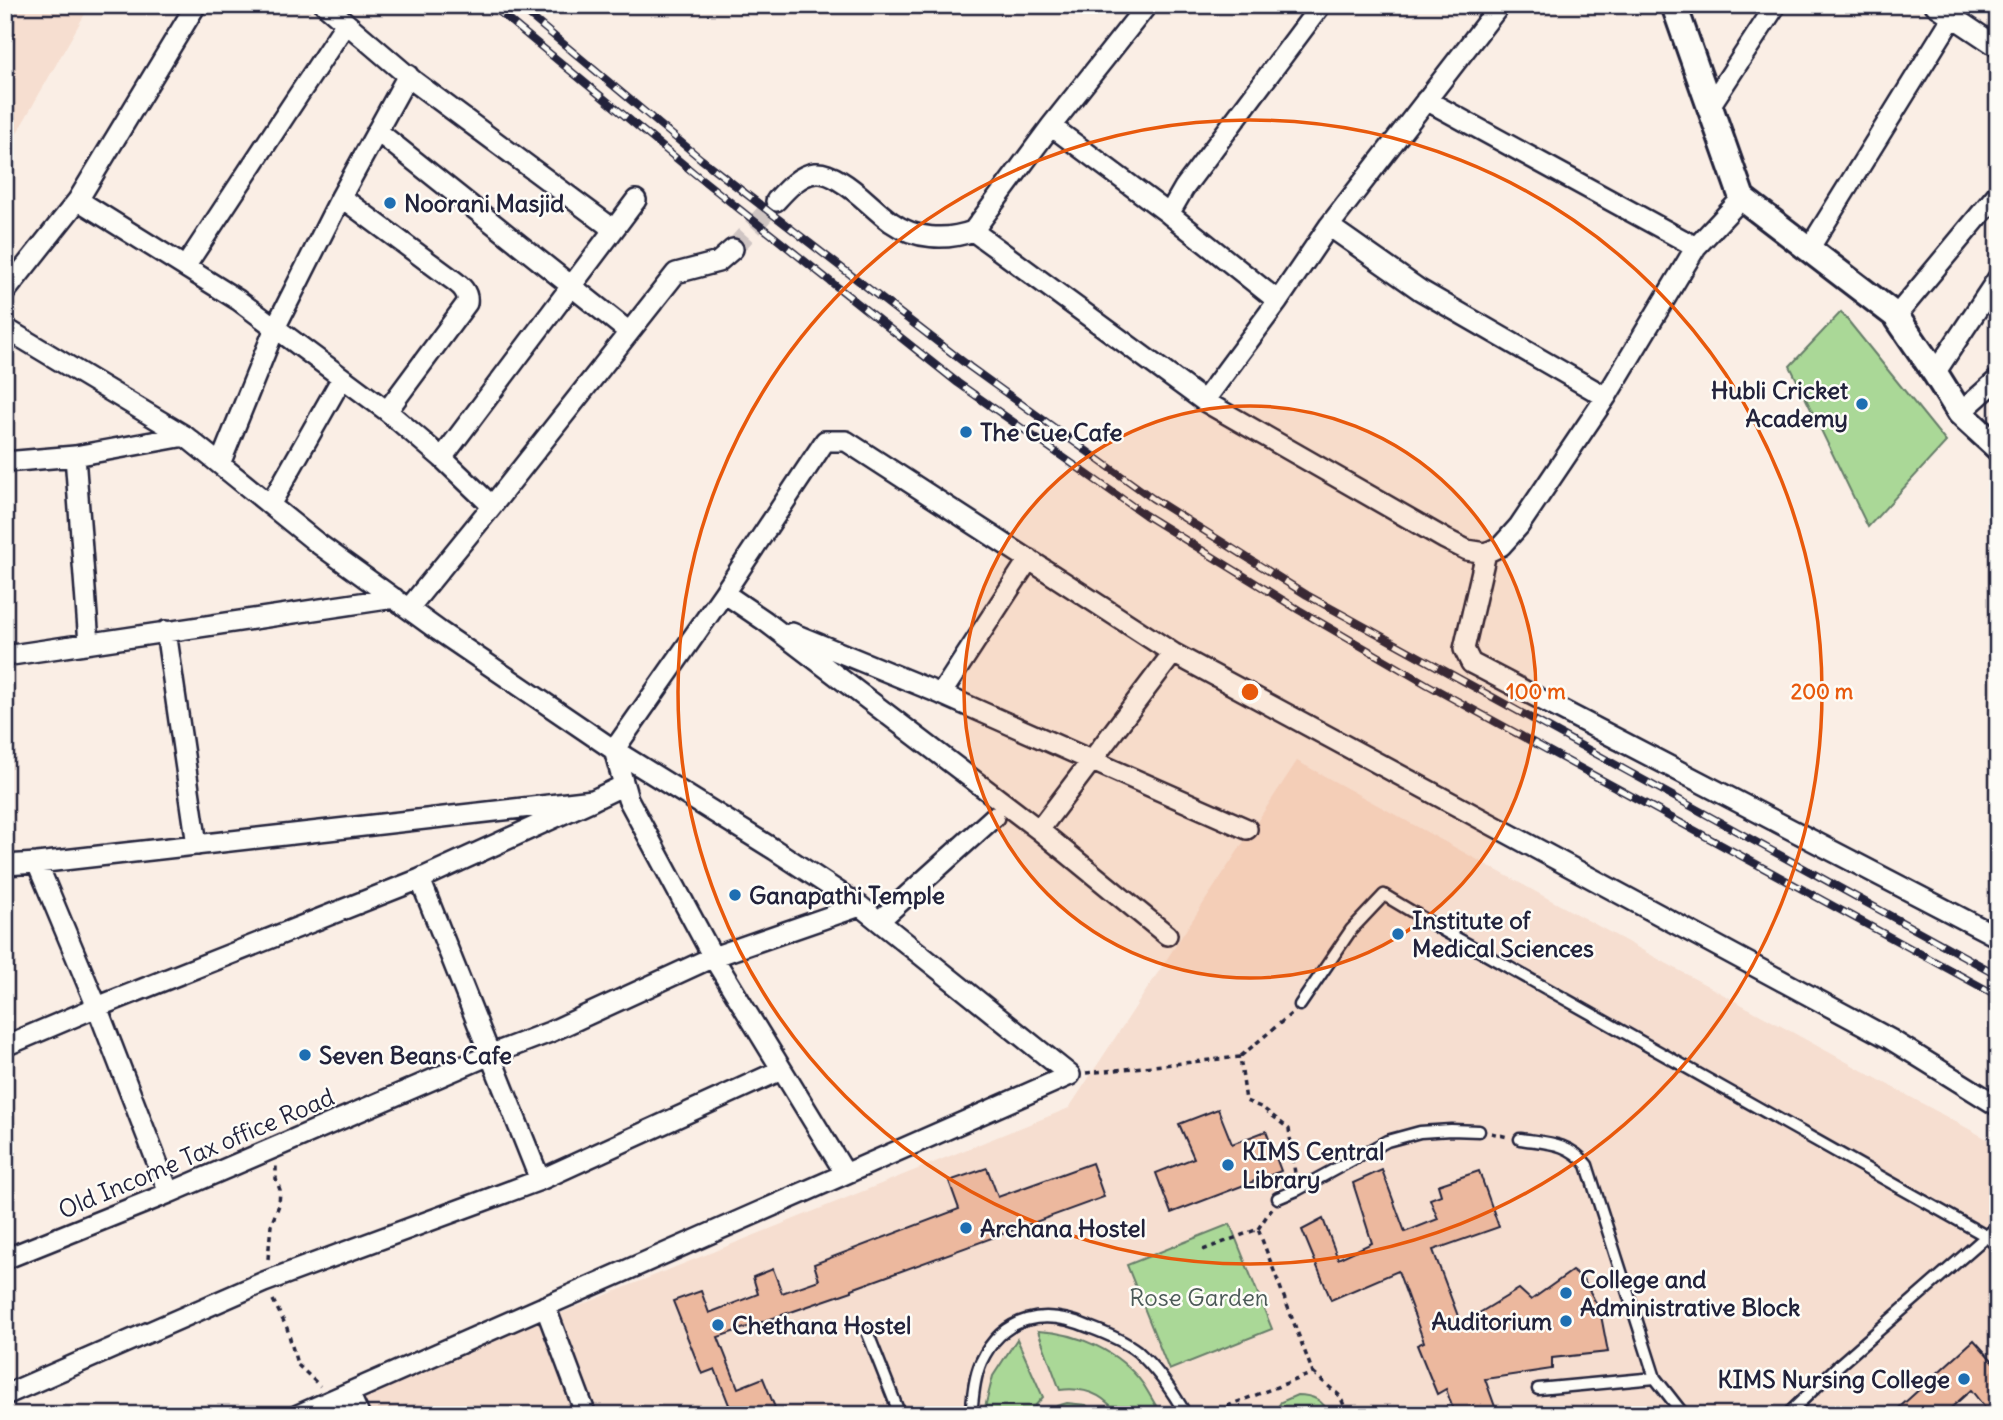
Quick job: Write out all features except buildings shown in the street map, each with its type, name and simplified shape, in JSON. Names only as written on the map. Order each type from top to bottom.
[{"type":"street","points":[[5,292],[78,200],[197,5]]},
{"type":"street","points":[[325,5],[408,75],[612,231]]},
{"type":"street","points":[[776,201],[789,186],[807,175],[818,173],[831,175],[849,186],[892,223],[913,233],[957,237],[973,231],[1051,126],[1147,5]]},
{"type":"street","points":[[1169,214],[1184,188],[1321,5]]},
{"type":"street","points":[[1204,401],[1329,226],[1500,5]]},
{"type":"street","points":[[1674,5],[1742,198],[1896,316],[1960,413],[1998,448]]},
{"type":"street","points":[[1710,106],[1776,5]]},
{"type":"street","points":[[1936,5],[1957,11],[1998,47]]},
{"type":"street","points":[[1809,249],[1957,11]]},
{"type":"street","points":[[185,267],[346,23]]},
{"type":"street","points":[[220,464],[275,328],[341,197],[408,75]]},
{"type":"street","points":[[1426,100],[1696,247]]},
{"type":"street","points":[[1051,126],[1169,214],[1278,301]]},
{"type":"street","points":[[377,131],[629,332]]},
{"type":"street","points":[[1896,316],[1998,193]]},
{"type":"street","points":[[341,197],[449,277],[465,290],[468,296],[467,303],[387,411]]},
{"type":"street","points":[[973,231],[1204,401],[1445,540],[1467,550],[1486,553],[1501,546],[1519,526],[1606,397],[1696,247],[1742,198]]},
{"type":"street","points":[[78,200],[238,300],[387,411],[492,506]]},
{"type":"street","points":[[442,458],[635,200]]},
{"type":"street","points":[[1329,226],[1420,290],[1606,397]]},
{"type":"street","points":[[5,656],[166,632],[401,603],[492,506],[676,273],[718,262],[733,249]]},
{"type":"street","points":[[1936,373],[1998,278]]},
{"type":"street","points":[[5,328],[185,436],[316,542],[401,603],[614,750],[860,906],[1070,1075],[298,1415]]},
{"type":"street","points":[[270,505],[342,378]]},
{"type":"street","points":[[1960,413],[1998,379]]},
{"type":"street","points":[[5,462],[75,456],[185,436]]},
{"type":"street","points":[[614,750],[724,593],[825,441],[846,441],[1173,653],[1890,1040],[1998,1106]]},
{"type":"street","points":[[75,456],[89,643]]},
{"type":"street","points":[[1486,553],[1464,649],[1471,663],[1998,937]]},
{"type":"street","points":[[941,694],[1029,559]]},
{"type":"street","points":[[724,593],[765,621],[1039,830],[1167,935]]},
{"type":"street","points":[[765,621],[941,694],[1247,829]]},
{"type":"street","points":[[166,632],[197,845]]},
{"type":"street","points":[[1039,830],[1173,653]]},
{"type":"street","points":[[614,750],[628,799],[713,957],[845,1173]]},
{"type":"street","points":[[5,1046],[420,879],[624,785]]},
{"type":"street","points":[[5,865],[593,800]]},
{"type":"street","points":[[878,921],[994,817]]},
{"type":"street","points":[[37,863],[97,1007],[169,1193]]},
{"type":"street","points":[[420,879],[540,1180]]},
{"type":"street","name":"Old Income Tax office Road","points":[[5,1259],[169,1193],[492,1054],[550,1032],[713,957],[860,906]]},
{"type":"street","points":[[5,1395],[264,1282],[540,1180],[781,1070]]},
{"type":"street","points":[[545,1306],[586,1415]]},
{"type":"street","points":[[349,1393],[359,1415]]},
{"type":"lane","points":[[1300,1005],[1352,930],[1384,895],[1986,1236],[1998,1247]]},
{"type":"lane","points":[[1278,1198],[1387,1141],[1420,1132],[1479,1131]]},
{"type":"lane","points":[[1520,1139],[1563,1146],[1578,1154],[1587,1165],[1655,1378],[1684,1415]]},
{"type":"lane","points":[[1787,1415],[1839,1365],[1998,1226]]},
{"type":"lane","points":[[971,1415],[973,1390],[981,1362],[999,1333],[1020,1321],[1044,1316],[1073,1320],[1128,1345],[1166,1381],[1186,1415]]},
{"type":"lane","points":[[868,1334],[900,1415]]},
{"type":"lane","points":[[1538,1389],[1655,1378]]},
{"type":"path","points":[[1070,1075],[1240,1057],[1300,1005]]},
{"type":"path","points":[[1240,1057],[1247,1101],[1263,1108],[1289,1129],[1297,1190]]},
{"type":"path","points":[[1479,1131],[1520,1139]]},
{"type":"path","points":[[1203,1250],[1258,1229],[1278,1198]]},
{"type":"path","points":[[1258,1229],[1313,1373],[1340,1396],[1348,1415]]},
{"type":"path","points":[[1204,1415],[1313,1373]]},
{"type":"shaded area","points":[[5,5],[90,5],[5,154]]},
{"type":"shaded area","name":"Institute of Medical Sciences","points":[[1297,761],[1998,1145],[1998,1415],[309,1415],[1069,1108]]},
{"type":"green space","name":"Hubli Cricket Academy","points":[[1841,312],[1946,442],[1868,527],[1790,366]]},
{"type":"green space","name":"Rose Garden","points":[[1230,1224],[1272,1329],[1169,1370],[1127,1265]]},
{"type":"green space","points":[[1038,1331],[1068,1335],[1110,1353],[1133,1372],[1160,1412],[1154,1415],[1118,1415],[1100,1397],[1085,1391],[1060,1390]]},
{"type":"green space","points":[[1017,1339],[1043,1397],[1027,1415],[983,1415],[993,1376]]},
{"type":"green space","points":[[1297,1395],[1317,1399],[1330,1415],[1273,1415],[1281,1402]]},
{"type":"green space","points":[[1067,1403],[1086,1405],[1095,1415],[1047,1415],[1057,1406]]},
{"type":"tunnel","points":[[733,249],[776,201]]},
{"type":"railway","points":[[491,5],[694,173],[958,383],[1145,515],[1299,610],[1428,685],[1998,996]]},
{"type":"railway","points":[[517,5],[701,159],[970,367],[1152,498],[1307,595],[1998,975]]},
{"type":"place","name":"Noorani Masjid","points":[[390,203]]},
{"type":"place","name":"Hubli Cricket Academy","points":[[1862,404]]},
{"type":"place","name":"The Cue Cafe","points":[[966,432]]},
{"type":"place","name":"Ganapathi Temple","points":[[735,895]]},
{"type":"place","name":"Institute of Medical Sciences","points":[[1398,934]]},
{"type":"place","name":"Seven Beans Cafe","points":[[305,1055]]},
{"type":"place","name":"KIMS Central Library","points":[[1228,1165]]},
{"type":"place","name":"Archana Hostel","points":[[966,1228]]},
{"type":"place","name":"College and Administrative Block","points":[[1566,1293]]},
{"type":"place","name":"Auditorium","points":[[1566,1321]]},
{"type":"place","name":"Chethana Hostel","points":[[718,1325]]},
{"type":"place","name":"KIMS Nursing College","points":[[1964,1379]]}]
